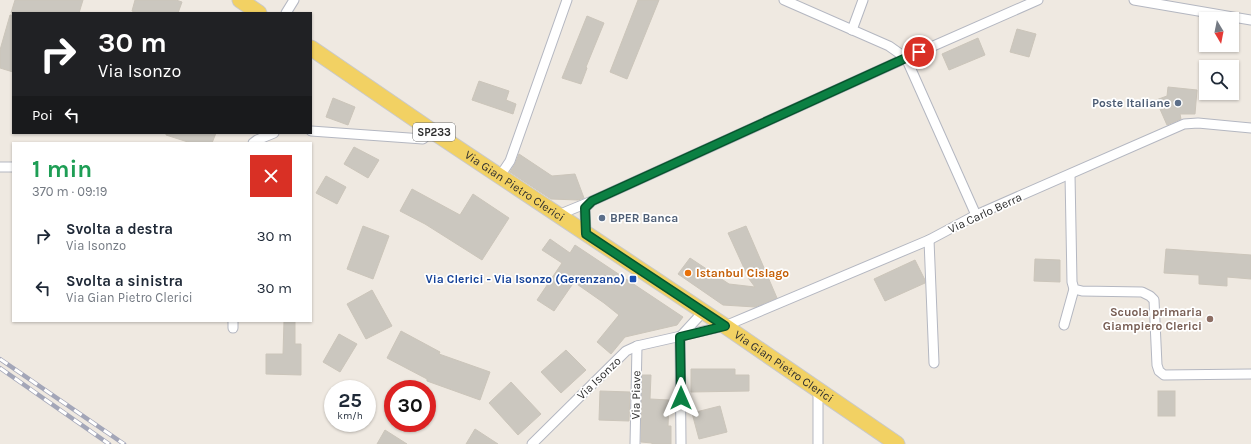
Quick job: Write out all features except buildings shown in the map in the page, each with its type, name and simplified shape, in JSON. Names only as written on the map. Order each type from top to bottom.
[{"type":"main road","points":[[240,0],[258,12]]},
{"type":"main road","name":"Via Gian Pietro Clerici","points":[[312,49],[432,131],[725,326],[897,444]]},
{"type":"street","points":[[287,12],[294,0]]},
{"type":"street","points":[[500,176],[510,161],[567,0]]},
{"type":"street","points":[[784,0],[889,46],[906,58],[976,215]]},
{"type":"street","points":[[852,30],[863,0]]},
{"type":"street","points":[[558,215],[1038,0]]},
{"type":"street","points":[[1134,0],[1251,20]]},
{"type":"street","name":"Via Carlo Berra","points":[[725,326],[929,240],[976,215],[1184,124],[1198,123],[1251,128]]},
{"type":"street","points":[[312,130],[423,139],[432,131]]},
{"type":"street","points":[[255,142],[272,134]]},
{"type":"street","points":[[0,167],[12,167]]},
{"type":"street","points":[[1064,325],[1074,289],[1072,282],[1070,175]]},
{"type":"street","points":[[586,234],[585,208],[592,201]]},
{"type":"street","points":[[929,240],[934,363]]},
{"type":"street","points":[[1074,289],[1082,291],[1142,292],[1150,296],[1154,300],[1157,366],[1164,375],[1251,374]]},
{"type":"street","points":[[681,444],[680,337],[703,312]]},
{"type":"street","name":"Via Isonzo","points":[[532,444],[626,351],[637,346],[725,326]]},
{"type":"street","name":"Via Piave","points":[[635,444],[637,346]]},
{"type":"street","points":[[818,390],[818,444]]},
{"type":"railway","points":[[0,359],[124,444]]},
{"type":"railway","points":[[0,368],[109,444]]},
{"type":"place","name":"Poste Italiane","points":[[1178,103]]},
{"type":"place","name":"BPER Banca","points":[[602,218]]},
{"type":"place","name":"Istanbul Cislago","points":[[688,273]]},
{"type":"place","name":"Via Clerici - Via Isonzo (Gerenzano)","points":[[633,279]]},
{"type":"place","name":"Scuola primaria Giampiero Clerici","points":[[1210,319]]},
{"type":"route","points":[[681,398],[680,337],[725,326],[586,234],[585,208],[592,201],[919,52]]}]
